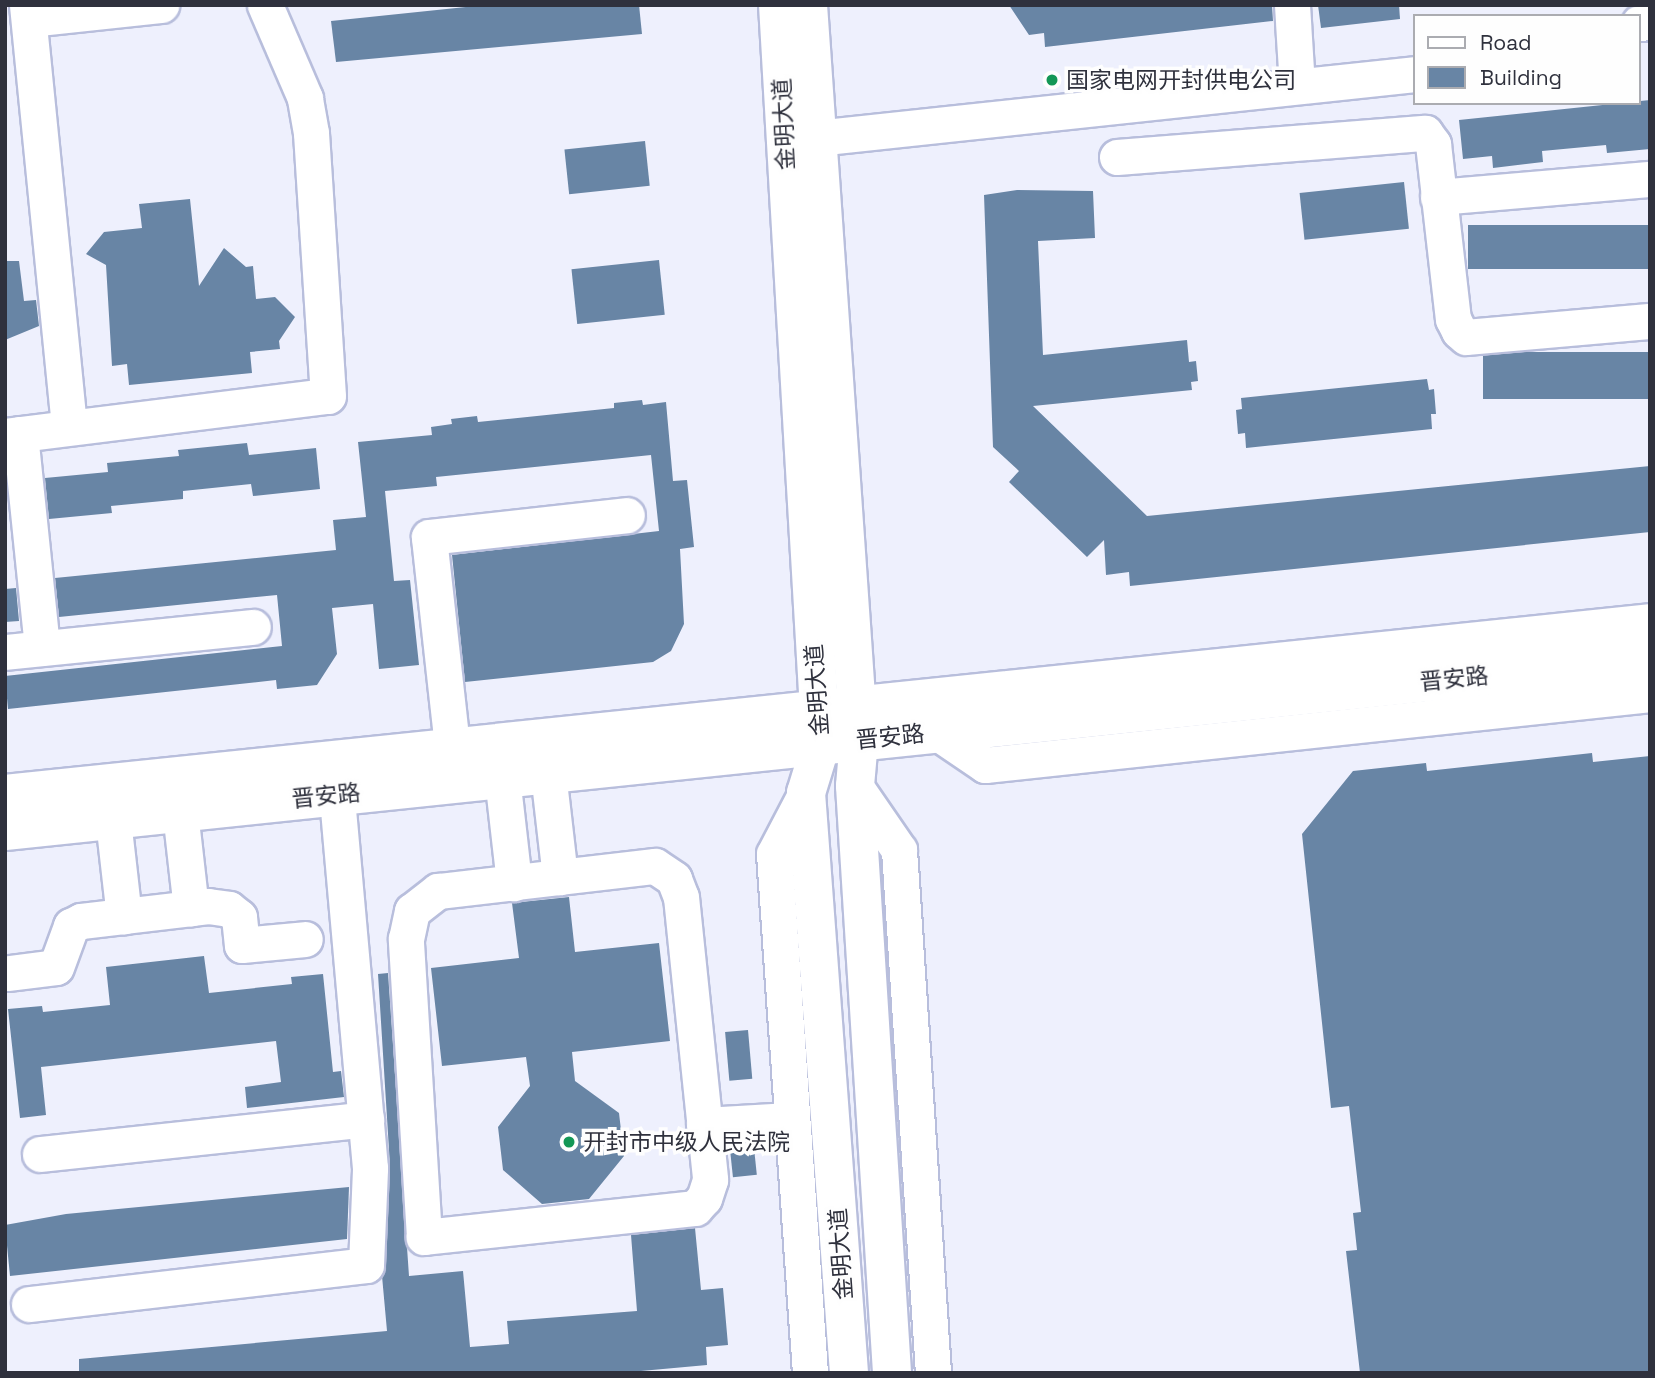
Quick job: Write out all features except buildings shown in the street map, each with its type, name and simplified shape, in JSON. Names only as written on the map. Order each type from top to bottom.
[{"type":"main road","name":"金明大道","points":[[778,5],[819,727],[806,793],[849,1373]]},
{"type":"main road","name":"金明大道","points":[[808,5],[857,722],[855,786],[892,1373]]},
{"type":"main road","name":"晋安路","points":[[5,831],[548,773],[819,727],[1650,623]]},
{"type":"main road","name":"晋安路","points":[[857,722],[938,733],[1650,659]]},
{"type":"main road","name":"晋安路","points":[[5,794],[452,746],[819,727]]},
{"type":"street","points":[[69,427],[20,67],[29,12],[161,5]]},
{"type":"street","points":[[42,648],[13,435],[328,396],[311,133],[304,98],[265,5]]},
{"type":"street","points":[[1292,5],[1297,86]]},
{"type":"street","points":[[816,138],[1414,74]]},
{"type":"street","points":[[1117,156],[1410,131],[1425,134],[1433,144],[1453,319],[1466,337],[1650,321]]},
{"type":"street","points":[[1440,197],[1650,178]]},
{"type":"street","points":[[452,746],[429,537],[627,515]]},
{"type":"street","points":[[5,652],[253,626]]},
{"type":"street","points":[[938,733],[985,765],[1650,694]]},
{"type":"street","points":[[548,773],[560,877]]},
{"type":"street","points":[[502,777],[514,883]]},
{"type":"street","points":[[855,786],[899,850],[933,1373]]},
{"type":"street","points":[[806,793],[774,854],[790,1120],[810,1373]]},
{"type":"street","points":[[29,1304],[366,1265],[370,1168],[337,795]]},
{"type":"street","points":[[180,812],[191,908]]},
{"type":"street","points":[[113,820],[124,916]]},
{"type":"street","points":[[655,866],[678,885],[710,1180],[695,1208],[424,1237],[406,939],[412,911],[438,891],[560,877],[655,866]]},
{"type":"street","points":[[9,973],[56,967],[71,926],[191,908],[229,909],[239,918],[242,945],[305,939]]},
{"type":"street","points":[[40,1154],[366,1119]]},
{"type":"street","points":[[704,1125],[790,1120]]},
{"type":"place","name":"国家电网开封供电公司","points":[[1052,80]]},
{"type":"place","name":"开封市中级人民法院","points":[[569,1142]]}]
